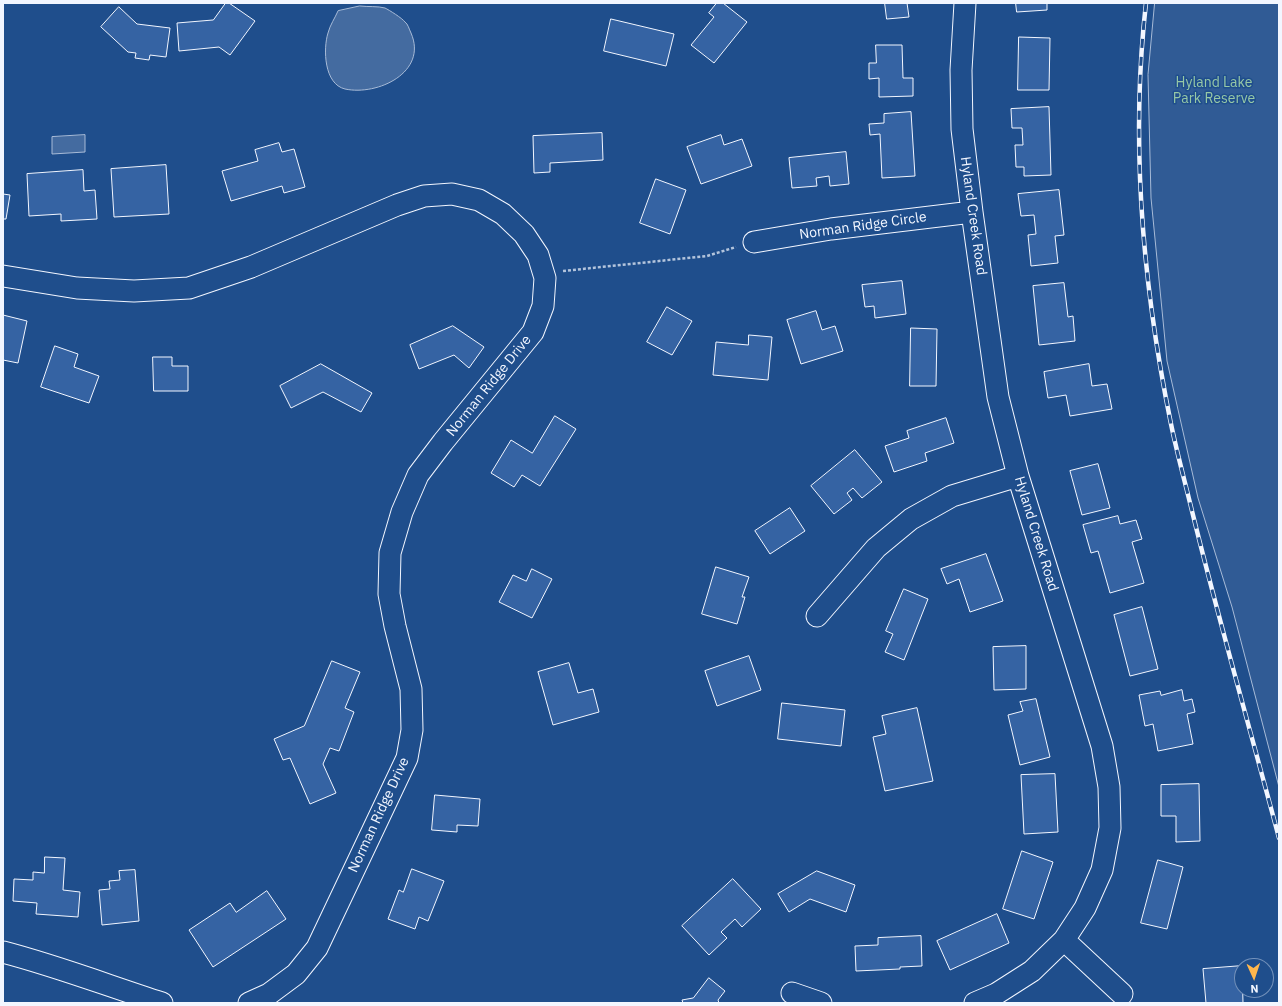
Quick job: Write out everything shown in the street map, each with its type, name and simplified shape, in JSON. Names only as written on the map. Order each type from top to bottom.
[{"type":"street","name":"Hyland Creek Road","points":[[965,3],[961,70],[962,129],[998,397],[1018,476],[1102,746],[1109,787],[1110,828],[1102,870],[1085,908],[1064,940],[1032,971],[996,994],[974,1003]]},
{"type":"street","name":"Norman Ridge Drive","points":[[3,276],[78,288],[134,291],[189,288],[251,267],[390,208],[424,196],[452,194],[479,200],[503,214],[524,234],[538,255],[545,278],[543,306],[533,332],[418,475],[402,512],[390,553],[389,594],[395,626],[411,689],[412,730],[407,758],[317,948],[296,974],[269,994],[249,1003]]},
{"type":"street","name":"Norman Ridge Circle","points":[[754,242],[830,229],[972,212]]},
{"type":"street","points":[[817,616],[876,548],[911,519],[952,496],[1018,476]]},
{"type":"street","points":[[1064,940],[1122,994]]},
{"type":"street","points":[[3,952],[40,962],[162,1003]]},
{"type":"street","points":[[792,993],[821,1003]]},
{"type":"path","points":[[545,278],[557,272],[707,256],[754,242]]},
{"type":"shaded area","name":"Hyland Lake Park Reserve","points":[[1155,3],[1279,3],[1279,787],[1232,607],[1198,498],[1167,361],[1151,198],[1148,75]]},
{"type":"shaded area","points":[[360,6],[385,8],[398,16],[408,25],[414,47],[412,59],[406,70],[397,78],[385,85],[372,89],[345,89],[338,86],[329,73],[326,56],[326,40],[330,27],[338,11]]},
{"type":"shaded area","points":[[85,135],[85,152],[52,154],[52,137]]},
{"type":"building","points":[[226,3],[229,3],[255,21],[230,55],[219,47],[179,51],[177,23],[213,20]]},
{"type":"building","points":[[717,3],[723,3],[747,22],[714,63],[691,45],[714,17],[709,13]]},
{"type":"building","points":[[885,3],[907,3],[909,17],[887,19]]},
{"type":"building","points":[[1016,3],[1047,3],[1047,10],[1017,12]]},
{"type":"building","points":[[119,7],[137,24],[170,28],[166,57],[150,55],[149,60],[135,58],[136,53],[128,52],[101,27]]},
{"type":"building","points":[[611,19],[674,34],[666,66],[604,51]]},
{"type":"building","points":[[1019,37],[1050,38],[1049,90],[1018,90]]},
{"type":"building","points":[[876,45],[902,45],[903,78],[913,78],[913,96],[879,97],[879,78],[869,79],[869,63],[876,63]]},
{"type":"building","points":[[1049,107],[1051,175],[1024,176],[1024,167],[1016,167],[1015,145],[1023,145],[1022,128],[1012,128],[1011,109]]},
{"type":"building","points":[[911,112],[915,176],[882,178],[880,134],[870,135],[869,124],[884,123],[884,114]]},
{"type":"building","points":[[602,133],[603,160],[550,163],[550,172],[534,173],[533,136]]},
{"type":"building","points":[[721,135],[724,145],[742,139],[752,166],[701,184],[687,147]]},
{"type":"building","points":[[279,143],[282,152],[294,149],[305,187],[284,193],[282,186],[231,201],[222,171],[258,161],[255,150]]},
{"type":"building","points":[[846,152],[849,184],[830,186],[829,176],[816,178],[817,186],[792,188],[789,158]]},
{"type":"building","points":[[166,165],[169,214],[114,217],[111,169]]},
{"type":"building","points":[[83,170],[84,191],[95,190],[97,219],[61,221],[61,214],[29,216],[27,174]]},
{"type":"building","points":[[656,179],[686,190],[670,234],[640,223]]},
{"type":"building","points":[[1059,190],[1064,235],[1055,236],[1058,263],[1031,266],[1028,235],[1036,234],[1034,215],[1021,216],[1018,194]]},
{"type":"building","points":[[3,194],[10,195],[6,219],[3,219]]},
{"type":"building","points":[[902,281],[906,314],[875,318],[874,306],[865,307],[862,285]]},
{"type":"building","points":[[1064,283],[1068,317],[1073,316],[1075,341],[1039,345],[1033,286]]},
{"type":"building","points":[[667,307],[692,321],[672,355],[647,342]]},
{"type":"building","points":[[816,311],[822,330],[835,326],[843,351],[801,364],[787,320]]},
{"type":"building","points":[[3,315],[27,321],[18,363],[3,360]]},
{"type":"building","points":[[453,326],[484,347],[469,368],[454,355],[419,369],[410,345]]},
{"type":"building","points":[[911,328],[937,329],[936,386],[910,386]]},
{"type":"building","points":[[749,335],[772,337],[768,380],[713,375],[716,342],[748,345]]},
{"type":"building","points":[[55,346],[78,354],[74,367],[99,376],[89,403],[41,387]]},
{"type":"building","points":[[153,357],[172,357],[172,366],[188,366],[188,391],[154,391]]},
{"type":"building","points":[[321,364],[372,393],[361,412],[323,392],[291,408],[280,386]]},
{"type":"building","points":[[1089,364],[1092,386],[1107,384],[1112,409],[1070,416],[1066,395],[1048,398],[1044,372]]},
{"type":"building","points":[[555,416],[576,429],[540,486],[522,475],[514,487],[491,473],[511,440],[532,453]]},
{"type":"building","points":[[946,418],[954,443],[925,453],[927,461],[894,472],[885,446],[909,438],[907,431]]},
{"type":"building","points":[[855,450],[882,482],[862,498],[853,488],[847,493],[852,500],[834,514],[811,486]]},
{"type":"building","points":[[1098,464],[1110,508],[1082,515],[1070,471]]},
{"type":"building","points":[[790,508],[805,531],[770,554],[755,531]]},
{"type":"building","points":[[1118,516],[1120,524],[1136,520],[1142,539],[1132,542],[1144,583],[1110,593],[1098,551],[1091,553],[1083,525]]},
{"type":"building","points":[[986,554],[1003,601],[970,612],[959,579],[947,584],[941,569]]},
{"type":"building","points":[[716,567],[749,577],[742,597],[745,597],[737,624],[702,614]]},
{"type":"building","points":[[532,569],[552,579],[532,618],[499,602],[513,575],[526,581]]},
{"type":"building","points":[[904,589],[928,599],[904,660],[885,652],[893,634],[886,631]]},
{"type":"building","points":[[1142,607],[1158,669],[1130,676],[1114,615]]},
{"type":"building","points":[[1026,646],[1026,689],[994,690],[993,647]]},
{"type":"building","points":[[749,656],[761,690],[717,706],[705,671]]},
{"type":"building","points":[[332,661],[360,672],[345,708],[354,712],[339,751],[330,748],[323,764],[336,793],[310,804],[290,758],[283,760],[274,739],[304,726]]},
{"type":"building","points":[[569,663],[578,693],[593,689],[599,712],[553,725],[538,672]]},
{"type":"building","points":[[1182,690],[1184,701],[1192,699],[1195,712],[1187,714],[1193,744],[1158,751],[1153,724],[1145,726],[1139,695],[1160,691],[1161,695]]},
{"type":"building","points":[[1036,699],[1050,757],[1020,765],[1008,715],[1023,711],[1020,702]]},
{"type":"building","points":[[782,703],[845,710],[841,746],[778,739]]},
{"type":"building","points":[[917,708],[933,781],[885,791],[873,737],[886,734],[882,716]]},
{"type":"building","points":[[1055,774],[1058,832],[1024,834],[1021,775]]},
{"type":"building","points":[[1199,784],[1200,841],[1176,842],[1176,816],[1161,816],[1161,785]]},
{"type":"building","points":[[435,795],[480,799],[478,826],[457,825],[457,832],[432,830]]},
{"type":"building","points":[[1022,851],[1053,862],[1034,919],[1003,909]]},
{"type":"building","points":[[45,857],[65,858],[63,890],[80,892],[78,917],[36,914],[37,903],[13,901],[14,879],[33,880],[33,872],[44,873]]},
{"type":"building","points":[[1158,860],[1183,867],[1167,929],[1141,923]]},
{"type":"building","points":[[412,869],[444,881],[428,921],[419,917],[415,929],[388,919],[399,890],[403,892]]},
{"type":"building","points":[[135,870],[139,921],[102,925],[99,890],[110,889],[109,881],[120,880],[119,871]]},
{"type":"building","points":[[817,871],[855,885],[846,912],[810,899],[789,912],[778,894]]},
{"type":"building","points":[[733,879],[761,909],[742,927],[735,919],[721,932],[727,938],[709,955],[682,926]]},
{"type":"building","points":[[267,891],[286,919],[213,967],[189,930],[230,903],[236,912]]},
{"type":"building","points":[[997,914],[1009,943],[950,970],[937,941]]},
{"type":"building","points":[[921,936],[922,966],[900,967],[900,969],[856,971],[855,946],[878,945],[878,938]]},
{"type":"building","points":[[1234,967],[1234,998],[1243,998],[1243,1003],[1206,1003],[1203,969]]},
{"type":"building","points":[[709,978],[725,991],[718,1000],[719,1003],[683,1003],[682,1000],[693,998]]},
{"type":"railway","points":[[1146,3],[1141,56],[1139,162],[1147,268],[1161,372],[1173,435],[1202,552],[1279,838]]}]
